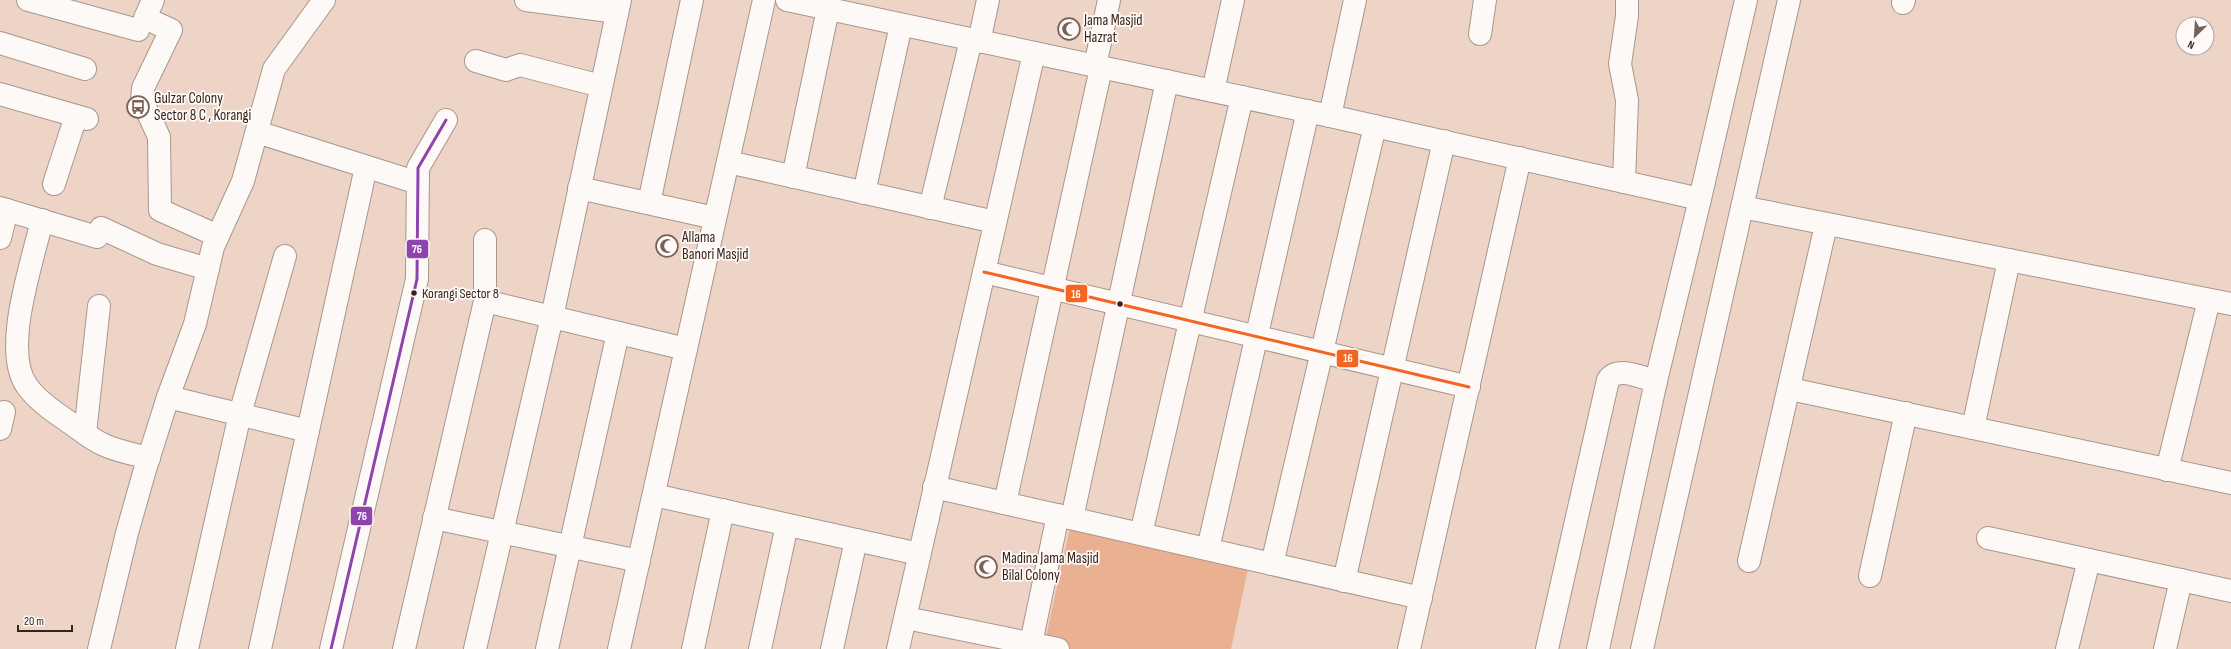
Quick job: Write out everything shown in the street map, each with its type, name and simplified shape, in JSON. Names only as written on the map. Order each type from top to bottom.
[{"type":"street","points":[[28,0],[76,6],[138,30]]},
{"type":"street","points":[[153,0],[145,18],[171,30],[143,88],[142,100],[159,137],[160,210],[218,236]]},
{"type":"street","points":[[99,649],[127,533],[149,458],[168,397],[195,324],[213,247],[243,181],[274,69],[324,0]]},
{"type":"street","points":[[475,649],[552,317],[618,6],[526,0]]},
{"type":"street","points":[[649,203],[692,0]]},
{"type":"street","points":[[619,649],[764,0]]},
{"type":"street","points":[[787,0],[840,8],[901,25],[1308,111],[1700,199]]},
{"type":"street","points":[[930,208],[975,41],[988,0]]},
{"type":"street","points":[[1005,503],[1053,288],[1098,67],[1109,0]]},
{"type":"street","points":[[1213,91],[1233,0]]},
{"type":"street","points":[[1330,116],[1355,0]]},
{"type":"street","points":[[1480,34],[1486,0]]},
{"type":"street","points":[[1624,182],[1627,100],[1620,64],[1627,16],[1626,0]]},
{"type":"street","points":[[1598,649],[1650,380],[1700,199],[1746,0]]},
{"type":"street","points":[[1642,649],[1789,0]]},
{"type":"street","points":[[792,177],[840,8]]},
{"type":"street","points":[[864,193],[901,25]]},
{"type":"street","points":[[0,44],[85,70]]},
{"type":"street","points":[[898,649],[1034,53]]},
{"type":"street","points":[[476,61],[506,70],[520,65],[601,86]]},
{"type":"street","points":[[906,618],[975,640],[1044,647],[1065,517],[1118,304],[1167,81]]},
{"type":"street","points":[[0,94],[81,118],[54,184]]},
{"type":"street","points":[[1141,534],[1242,97]]},
{"type":"street","points":[[1208,549],[1308,111]]},
{"type":"street","points":[[331,649],[417,279],[418,168],[446,120]]},
{"type":"street","points":[[1272,564],[1375,126]]},
{"type":"street","points":[[257,132],[418,184]]},
{"type":"street","points":[[1344,581],[1444,141]]},
{"type":"street","points":[[1409,649],[1520,158]]},
{"type":"street","points":[[728,162],[995,222]]},
{"type":"street","points":[[260,649],[366,167]]},
{"type":"street","points":[[580,188],[715,218]]},
{"type":"street","points":[[1742,208],[2231,304]]},
{"type":"street","points":[[0,238],[3,209],[97,237],[101,228],[157,254],[208,269]]},
{"type":"street","points":[[42,220],[16,329],[19,363],[22,377],[28,387],[58,415],[101,444],[116,450],[149,458]]},
{"type":"street","points":[[1749,561],[1790,389],[1826,225]]},
{"type":"street","points":[[404,649],[485,301],[485,240]]},
{"type":"street","points":[[187,649],[240,414],[285,256]]},
{"type":"street","points":[[1973,428],[2009,260]]},
{"type":"street","points":[[984,272],[1469,387]]},
{"type":"street","points":[[2167,470],[2209,300]]},
{"type":"street","points":[[485,301],[686,350]]},
{"type":"street","points":[[85,433],[99,306]]},
{"type":"street","points":[[547,649],[618,333]]},
{"type":"street","points":[[1547,649],[1608,380],[1612,374],[1620,372],[1650,380]]},
{"type":"street","points":[[1790,389],[2231,484]]},
{"type":"street","points":[[168,397],[308,431]]},
{"type":"street","points":[[1870,576],[1906,413]]},
{"type":"street","points":[[934,487],[1421,598]]},
{"type":"street","points":[[654,494],[919,554]]},
{"type":"street","points":[[693,649],[723,510]]},
{"type":"street","points":[[434,518],[639,561]]},
{"type":"street","points":[[760,649],[788,525]]},
{"type":"street","points":[[1988,538],[2231,591]]},
{"type":"street","points":[[832,649],[856,540]]},
{"type":"street","points":[[2067,649],[2089,560]]},
{"type":"street","points":[[2165,649],[2180,580]]},
{"type":"shaded area","points":[[1072,518],[1250,559],[1231,649],[1058,649],[1044,646]]},
{"type":"transit line","name":"76","points":[[331,649],[417,279],[418,168],[446,120]]},
{"type":"transit line","name":"16","points":[[984,272],[1469,387]]},
{"type":"place","name":"Jama Masjid Hazrat","points":[[1069,29]]},
{"type":"place","name":"Gulzar Colony Sector 8 C , Korangi","points":[[138,107]]},
{"type":"place","name":"Allama Banori Masjid","points":[[667,246]]},
{"type":"place","name":"Korangi Sector 8","points":[[414,293]]},
{"type":"place","name":"Madina Jama Masjid Bilal Colony","points":[[986,567]]}]
